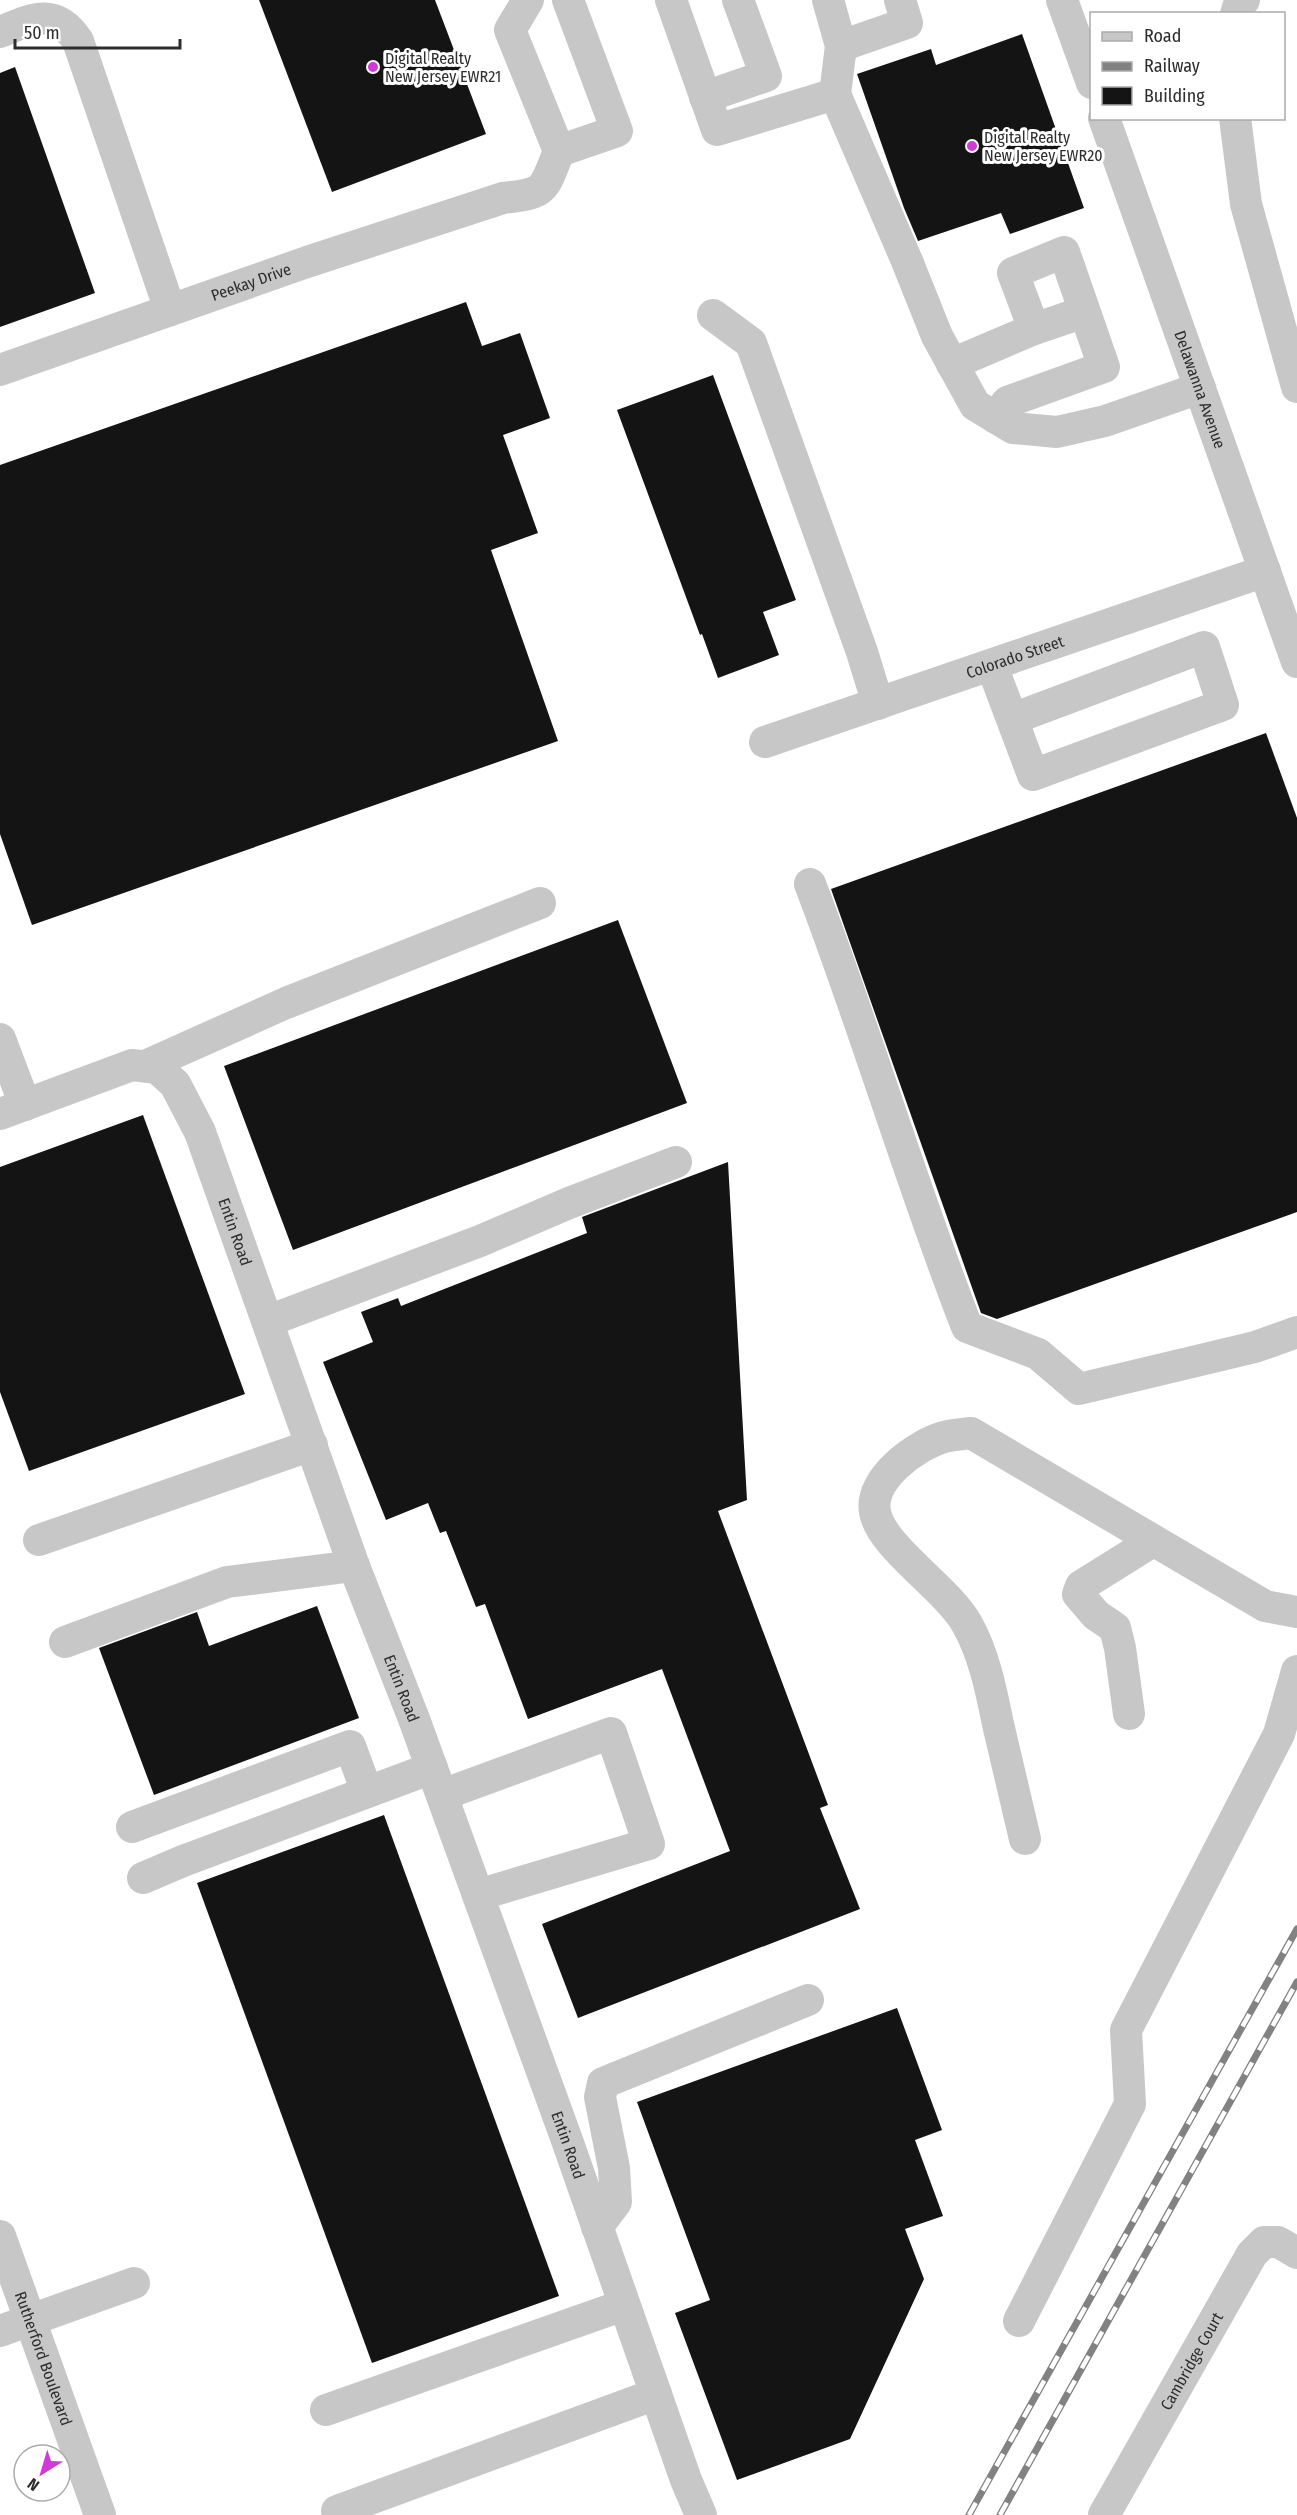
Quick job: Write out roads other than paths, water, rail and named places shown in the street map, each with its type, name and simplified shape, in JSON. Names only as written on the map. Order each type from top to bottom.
[{"type":"street","points":[[528,0],[510,30],[559,151],[617,131],[568,0]]},
{"type":"street","points":[[671,0],[717,130],[835,94]]},
{"type":"street","points":[[705,97],[766,76],[738,0]]},
{"type":"street","points":[[828,0],[841,46],[835,94],[937,336],[975,405],[1013,428],[1057,432],[1105,421],[1200,388]]},
{"type":"street","points":[[841,46],[907,23],[900,0]]},
{"type":"street","points":[[1062,0],[1090,77]]},
{"type":"street","points":[[1237,12],[1240,1],[1244,0]]},
{"type":"street","points":[[0,32],[33,19],[45,18],[70,28],[78,41],[170,310]]},
{"type":"street","name":"Delawanna Avenue","points":[[1105,120],[1297,662]]},
{"type":"street","points":[[1234,120],[1246,204],[1297,387]]},
{"type":"street","name":"Peekay Drive","points":[[0,370],[503,198],[534,194],[547,183],[559,151]]},
{"type":"street","points":[[996,418],[1007,402],[1104,367],[1064,252],[1013,273],[1034,329]]},
{"type":"street","points":[[952,364],[1034,329],[1084,312]]},
{"type":"street","points":[[713,315],[751,343],[862,652],[878,704]]},
{"type":"street","name":"Colorado Street","points":[[765,742],[1265,571]]},
{"type":"street","points":[[992,666],[1033,775],[1223,705],[1204,647],[1012,718]]},
{"type":"street","points":[[810,884],[832,942],[934,1242],[967,1327],[1038,1354],[1079,1389],[1255,1347],[1297,1332]]},
{"type":"street","points":[[0,1039],[12,1109],[132,1065],[145,1066],[286,1003],[540,903]]},
{"type":"street","name":"Entin Road","points":[[145,1066],[157,1068],[175,1084],[201,1132],[354,1566],[437,1782],[686,2480],[701,2515]]},
{"type":"street","points":[[268,1321],[480,1241],[568,1203],[676,1162]]},
{"type":"street","points":[[1025,1839],[991,1691],[967,1624],[949,1598],[885,1535],[875,1512],[877,1489],[895,1466],[918,1449],[943,1437],[971,1433],[1265,1606],[1297,1612]]},
{"type":"street","points":[[39,1540],[312,1445]]},
{"type":"street","points":[[1129,1714],[1115,1628],[1096,1615],[1078,1594],[1081,1586],[1153,1540]]},
{"type":"street","points":[[65,1642],[227,1582],[354,1566]]},
{"type":"street","points":[[1019,2321],[1130,2104],[1126,2030],[1279,1734],[1297,1671]]},
{"type":"street","points":[[143,1878],[367,1792],[437,1782],[611,1733],[649,1844],[478,1895]]},
{"type":"street","points":[[132,1827],[350,1746],[367,1792]]},
{"type":"street","points":[[552,2100],[603,2083],[808,2000]]},
{"type":"street","points":[[597,2227],[616,2202],[614,2168],[600,2097],[603,2083]]},
{"type":"street","name":"Rutherford Boulevard","points":[[0,2236],[100,2515]]},
{"type":"street","name":"Cambridge Court","points":[[1104,2515],[1252,2254],[1264,2242],[1278,2242],[1297,2253]]},
{"type":"street","points":[[0,2331],[134,2283]]},
{"type":"street","points":[[326,2410],[624,2305]]},
{"type":"street","points":[[338,2515],[337,2511],[656,2394]]},
{"type":"railway","points":[[969,2515],[1297,1929]]},
{"type":"railway","points":[[1000,2515],[1297,1982]]},
{"type":"place","name":"Digital Realty New Jersey EWR21","points":[[373,67]]},
{"type":"place","name":"Digital Realty New Jersey EWR20","points":[[972,146]]}]
